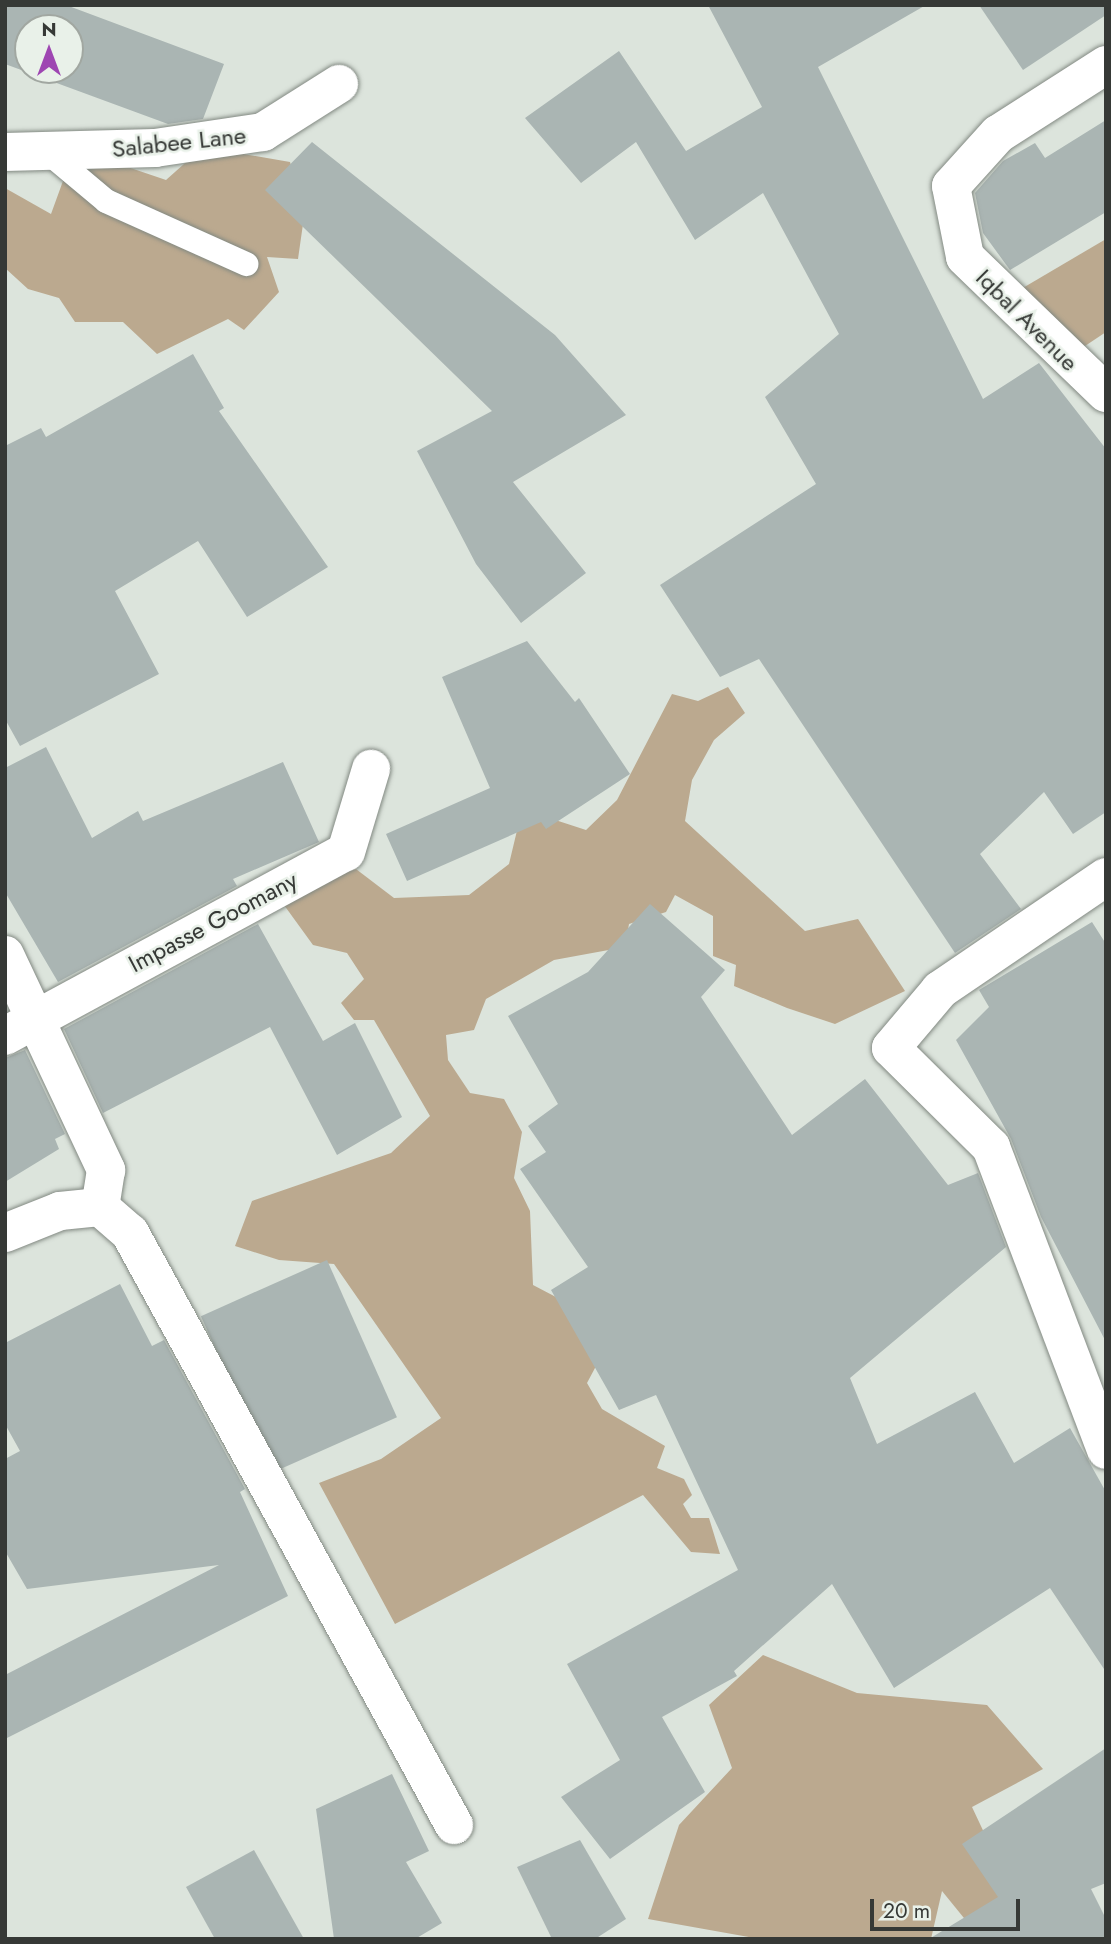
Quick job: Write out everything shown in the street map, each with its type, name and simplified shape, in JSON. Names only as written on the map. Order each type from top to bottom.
[{"type":"street","name":"Iqbal Avenue","points":[[1106,65],[998,134],[951,186],[965,257],[1106,393]]},
{"type":"street","name":"Salabee Lane","points":[[5,152],[50,154],[263,132],[339,83]]},
{"type":"street","name":"Impasse Goomany","points":[[21,1027],[346,852],[371,769]]},
{"type":"street","points":[[1106,877],[940,990],[891,1048],[991,1147],[1106,1450]]},
{"type":"street","points":[[5,954],[21,1027],[106,1170],[100,1207]]},
{"type":"street","points":[[5,1233],[60,1211],[100,1207],[130,1233],[454,1825]]},
{"type":"lane","points":[[50,154],[106,201],[246,264]]},
{"type":"shaded area","points":[[203,147],[290,162],[305,210],[298,259],[267,257],[279,292],[244,330],[228,319],[157,354],[123,322],[75,322],[59,298],[28,289],[5,268],[5,188],[51,214],[63,181],[104,159],[166,180]]},
{"type":"shaded area","points":[[1106,239],[1106,332],[1070,356],[1009,296]]},
{"type":"shaded area","points":[[728,687],[745,713],[714,740],[692,780],[685,821],[805,931],[858,919],[905,991],[835,1024],[734,986],[736,965],[713,956],[713,916],[675,895],[666,912],[629,924],[625,947],[554,960],[486,999],[474,1030],[446,1035],[448,1060],[470,1093],[504,1099],[522,1132],[514,1178],[530,1211],[533,1285],[575,1307],[604,1351],[587,1383],[602,1409],[665,1446],[657,1468],[684,1479],[692,1495],[683,1504],[691,1518],[709,1518],[720,1554],[691,1552],[643,1495],[395,1624],[319,1483],[381,1459],[441,1418],[334,1264],[279,1260],[235,1246],[252,1201],[391,1153],[430,1116],[374,1020],[354,1020],[341,1003],[364,979],[347,953],[313,945],[276,894],[352,866],[394,898],[469,895],[509,864],[520,818],[543,816],[586,830],[617,800],[672,694],[698,701]]},
{"type":"shaded area","points":[[763,1655],[857,1693],[987,1705],[1043,1769],[972,1807],[1021,1911],[981,1939],[942,1891],[931,1939],[760,1939],[648,1919],[679,1825],[732,1768],[709,1705]]},
{"type":"building","points":[[5,5],[66,5],[224,64],[203,119],[168,124],[59,84],[84,84],[84,14],[14,14],[14,67],[5,64]]},
{"type":"building","points":[[708,5],[926,5],[818,67],[983,399],[1039,363],[1106,449],[1106,812],[1073,834],[1044,792],[980,854],[1021,909],[955,953],[759,659],[720,677],[660,585],[816,484],[765,397],[839,334],[763,193],[695,240],[636,142],[581,183],[525,118],[619,51],[686,151],[762,107]]},
{"type":"building","points":[[979,5],[1106,5],[1106,15],[1023,70]]},
{"type":"building","points":[[1106,120],[1106,212],[1010,270],[983,233],[975,193],[1003,161],[1035,143],[1045,158]]},
{"type":"building","points":[[312,142],[555,335],[626,415],[513,482],[586,573],[521,623],[476,564],[417,451],[492,411],[265,190]]},
{"type":"building","points":[[193,354],[224,408],[219,411],[328,567],[247,617],[198,541],[115,591],[159,674],[20,746],[5,719],[5,446],[41,428],[46,437]]},
{"type":"building","points":[[527,641],[575,702],[579,698],[630,774],[546,829],[541,822],[407,881],[386,834],[490,788],[442,677]]},
{"type":"building","points":[[46,747],[92,838],[138,811],[143,821],[283,762],[319,842],[233,879],[237,886],[58,982],[5,892],[5,768]]},
{"type":"building","points":[[650,904],[725,970],[701,997],[792,1135],[865,1079],[948,1185],[978,1173],[1006,1247],[850,1378],[877,1444],[975,1392],[1014,1463],[1070,1428],[1106,1492],[1106,1672],[1050,1588],[894,1688],[832,1584],[734,1671],[737,1676],[662,1717],[705,1792],[610,1859],[561,1797],[620,1760],[567,1664],[738,1570],[656,1395],[619,1410],[551,1290],[588,1267],[520,1169],[546,1152],[528,1126],[558,1104],[508,1016],[588,972]]},
{"type":"building","points":[[1092,922],[1106,944],[1106,1342],[1041,1217],[1011,1139],[956,1040],[989,1007],[979,990]]},
{"type":"building","points":[[258,924],[323,1041],[355,1023],[402,1117],[337,1155],[270,1027],[103,1113],[64,1029]]},
{"type":"building","points":[[25,1050],[65,1134],[55,1139],[59,1149],[5,1182],[5,1058]]},
{"type":"building","points":[[327,1260],[397,1417],[271,1473],[201,1316]]},
{"type":"building","points":[[120,1284],[152,1346],[164,1340],[245,1489],[240,1492],[288,1596],[5,1739],[5,1675],[219,1565],[27,1589],[5,1551],[5,1459],[20,1451],[5,1424],[5,1343]]},
{"type":"building","points":[[1106,1748],[1106,1883],[1091,1889],[1106,1919],[1106,1939],[929,1939],[998,1897],[962,1844]]},
{"type":"building","points":[[392,1774],[429,1851],[406,1862],[442,1923],[415,1939],[334,1939],[316,1809]]},
{"type":"building","points":[[580,1840],[626,1919],[595,1939],[552,1939],[517,1867]]},
{"type":"building","points":[[254,1850],[304,1939],[215,1939],[186,1887]]}]
